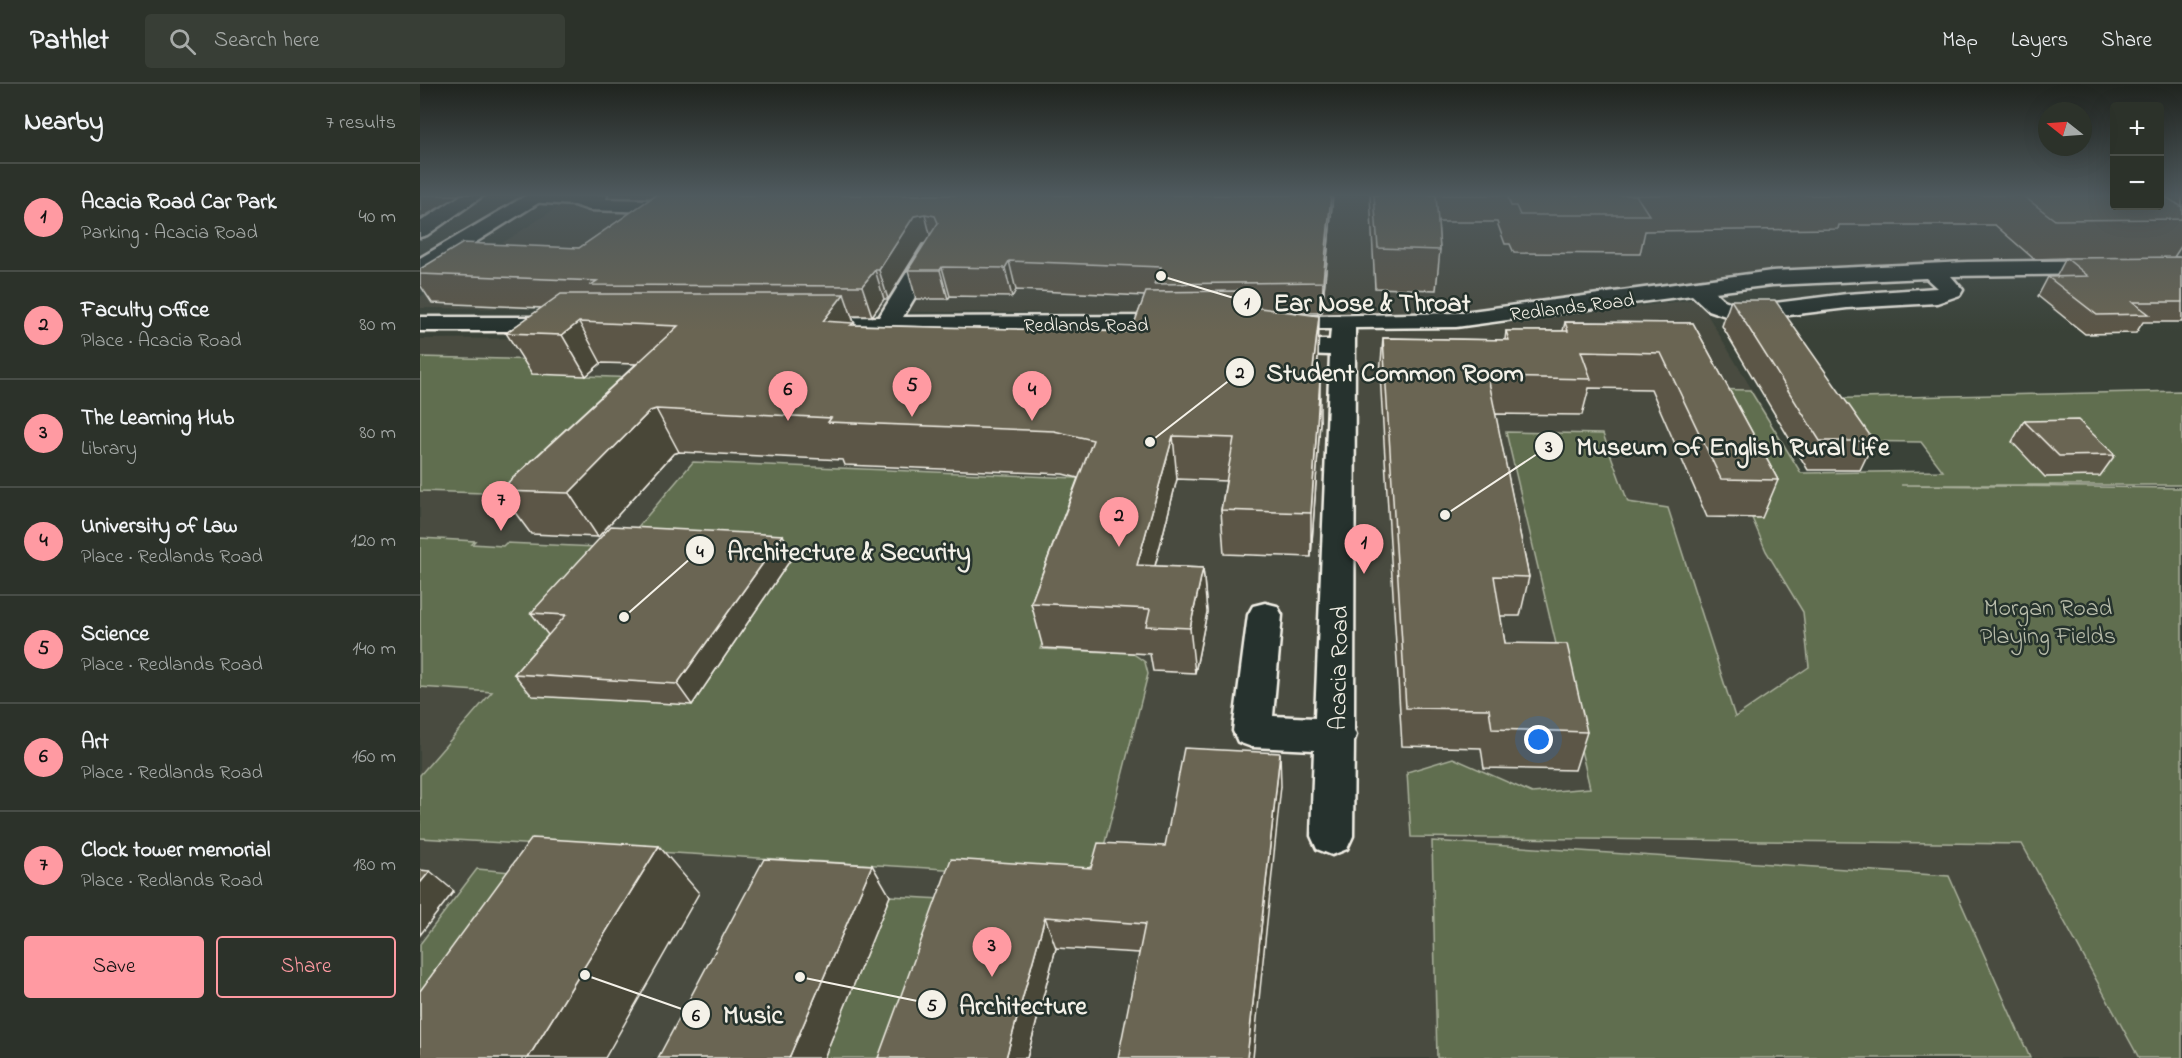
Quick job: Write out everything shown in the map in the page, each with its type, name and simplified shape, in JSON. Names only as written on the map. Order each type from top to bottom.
[{"type":"street","points":[[422,265],[464,240]]},
{"type":"street","points":[[886,325],[932,250]]},
{"type":"street","name":"Redlands Road","points":[[1251,330],[1304,347],[1343,334],[1403,321],[1456,320],[1610,310],[1698,289],[1772,278],[1932,271],[2182,266]]},
{"type":"street","points":[[1698,289],[1716,305],[1740,314],[1847,301],[1937,296],[1952,290],[1932,271]]},
{"type":"street","points":[[1403,321],[1424,346]]},
{"type":"street","points":[[420,324],[590,324]]},
{"type":"street","name":"Redlands Road","points":[[886,325],[1201,330],[1080,343],[795,333],[886,325]]},
{"type":"street","name":"Acacia Road","points":[[1332,836],[1343,334]]},
{"type":"street","points":[[1265,615],[1252,731],[1336,735]]},
{"type":"shaded area","points":[[506,240],[2182,240],[2182,259],[1955,263],[1446,316],[420,308],[420,297]]},
{"type":"shaded area","points":[[1698,299],[2022,844],[2139,1058],[420,1058],[420,339],[1453,330]]},
{"type":"green space","points":[[420,357],[549,360],[586,376],[663,379],[545,495],[420,491]]},
{"type":"green space","name":"Morgan Road Playing Fields","points":[[1697,389],[1750,390],[1801,473],[1943,471],[1921,442],[1841,441],[1813,399],[2182,391],[2182,485],[1901,485],[2182,488],[2182,1058],[2139,1058],[2022,844],[1411,837],[1407,772],[1453,758],[1532,793],[1590,788],[1506,432],[1603,434],[1628,502],[1668,508],[1735,717],[1809,667],[1803,612],[1766,551],[1752,518],[1761,517]]},
{"type":"green space","points":[[693,462],[1100,479],[1040,649],[1132,653],[1145,662],[1148,674],[1102,854],[1080,877],[420,838],[420,775],[492,692],[420,687],[420,538],[475,541],[472,544],[503,546],[506,543],[620,548]]},
{"type":"green space","points":[[1432,841],[1949,876],[2030,1058],[1437,1058]]},
{"type":"green space","points":[[477,869],[524,873],[420,1016],[420,944]]},
{"type":"green space","points":[[890,896],[941,899],[883,1058],[824,1058]]},
{"type":"building","points":[[590,240],[898,240],[879,270],[875,270],[862,286],[591,285],[597,281],[420,274],[420,269],[463,243],[579,248]]},
{"type":"building","points":[[927,240],[1327,240],[1323,282],[1154,284],[1161,267],[1009,261],[1005,268],[942,267],[940,270],[908,270]]},
{"type":"building","points":[[1377,240],[1439,240],[1440,250],[1378,248]]},
{"type":"building","points":[[2182,257],[2182,302],[2133,302],[2149,314],[2097,315],[2048,277],[2088,276],[2066,258]]},
{"type":"building","points":[[1237,291],[1233,299],[1238,305],[1319,316],[1312,378],[1320,379],[1311,513],[1221,510],[1234,438],[1173,436],[1137,565],[1203,568],[1190,628],[1146,626],[1150,609],[1031,603],[1093,440],[1054,431],[828,422],[831,418],[656,409],[650,411],[569,493],[499,491],[678,326],[579,322],[562,335],[506,333],[561,294],[844,294],[823,321],[854,323],[851,325],[1131,332],[1146,292]]},
{"type":"building","points":[[1731,300],[1775,300],[1874,441],[1820,441]]},
{"type":"building","points":[[1565,322],[1693,323],[1778,480],[1721,479],[1661,353],[1581,351],[1591,379],[1488,377],[1529,577],[1494,576],[1505,643],[1567,644],[1587,732],[1492,729],[1489,709],[1406,708],[1383,338],[1509,340],[1506,331],[1568,331]]},
{"type":"building","points":[[2078,420],[2115,455],[2059,456],[2024,421]]},
{"type":"building","points":[[611,526],[783,535],[677,684],[514,674],[566,615],[531,613]]},
{"type":"building","points":[[1184,748],[1280,753],[1247,1058],[1118,1058],[1145,924],[1045,917],[1006,1058],[878,1058],[951,859],[1091,868],[1098,843],[1165,846]]},
{"type":"building","points":[[532,838],[659,846],[528,1058],[420,1058],[420,991]]},
{"type":"building","points":[[764,859],[872,865],[789,1058],[658,1058]]},
{"type":"building","points":[[420,870],[430,871],[420,883]]},
{"type":"place","name":"Ear Nose & Throat","points":[[1161,276]]},
{"type":"place","name":"Science","points":[[912,417]]},
{"type":"place","name":"Art","points":[[788,421]]},
{"type":"place","name":"University of Law","points":[[1032,421]]},
{"type":"place","name":"Student Common Room","points":[[1150,442]]},
{"type":"place","name":"Museum Of English Rural Life","points":[[1445,515]]},
{"type":"place","name":"Clock tower memorial","points":[[501,531]]},
{"type":"place","name":"Faculty Office","points":[[1119,547]]},
{"type":"place","name":"Acacia Road Car Park","points":[[1364,574]]},
{"type":"place","name":"Architecture & Security","points":[[624,617]]},
{"type":"place","name":"Music","points":[[585,975]]},
{"type":"place","name":"Architecture","points":[[800,977]]},
{"type":"place","name":"The Learning Hub","points":[[992,977]]}]
